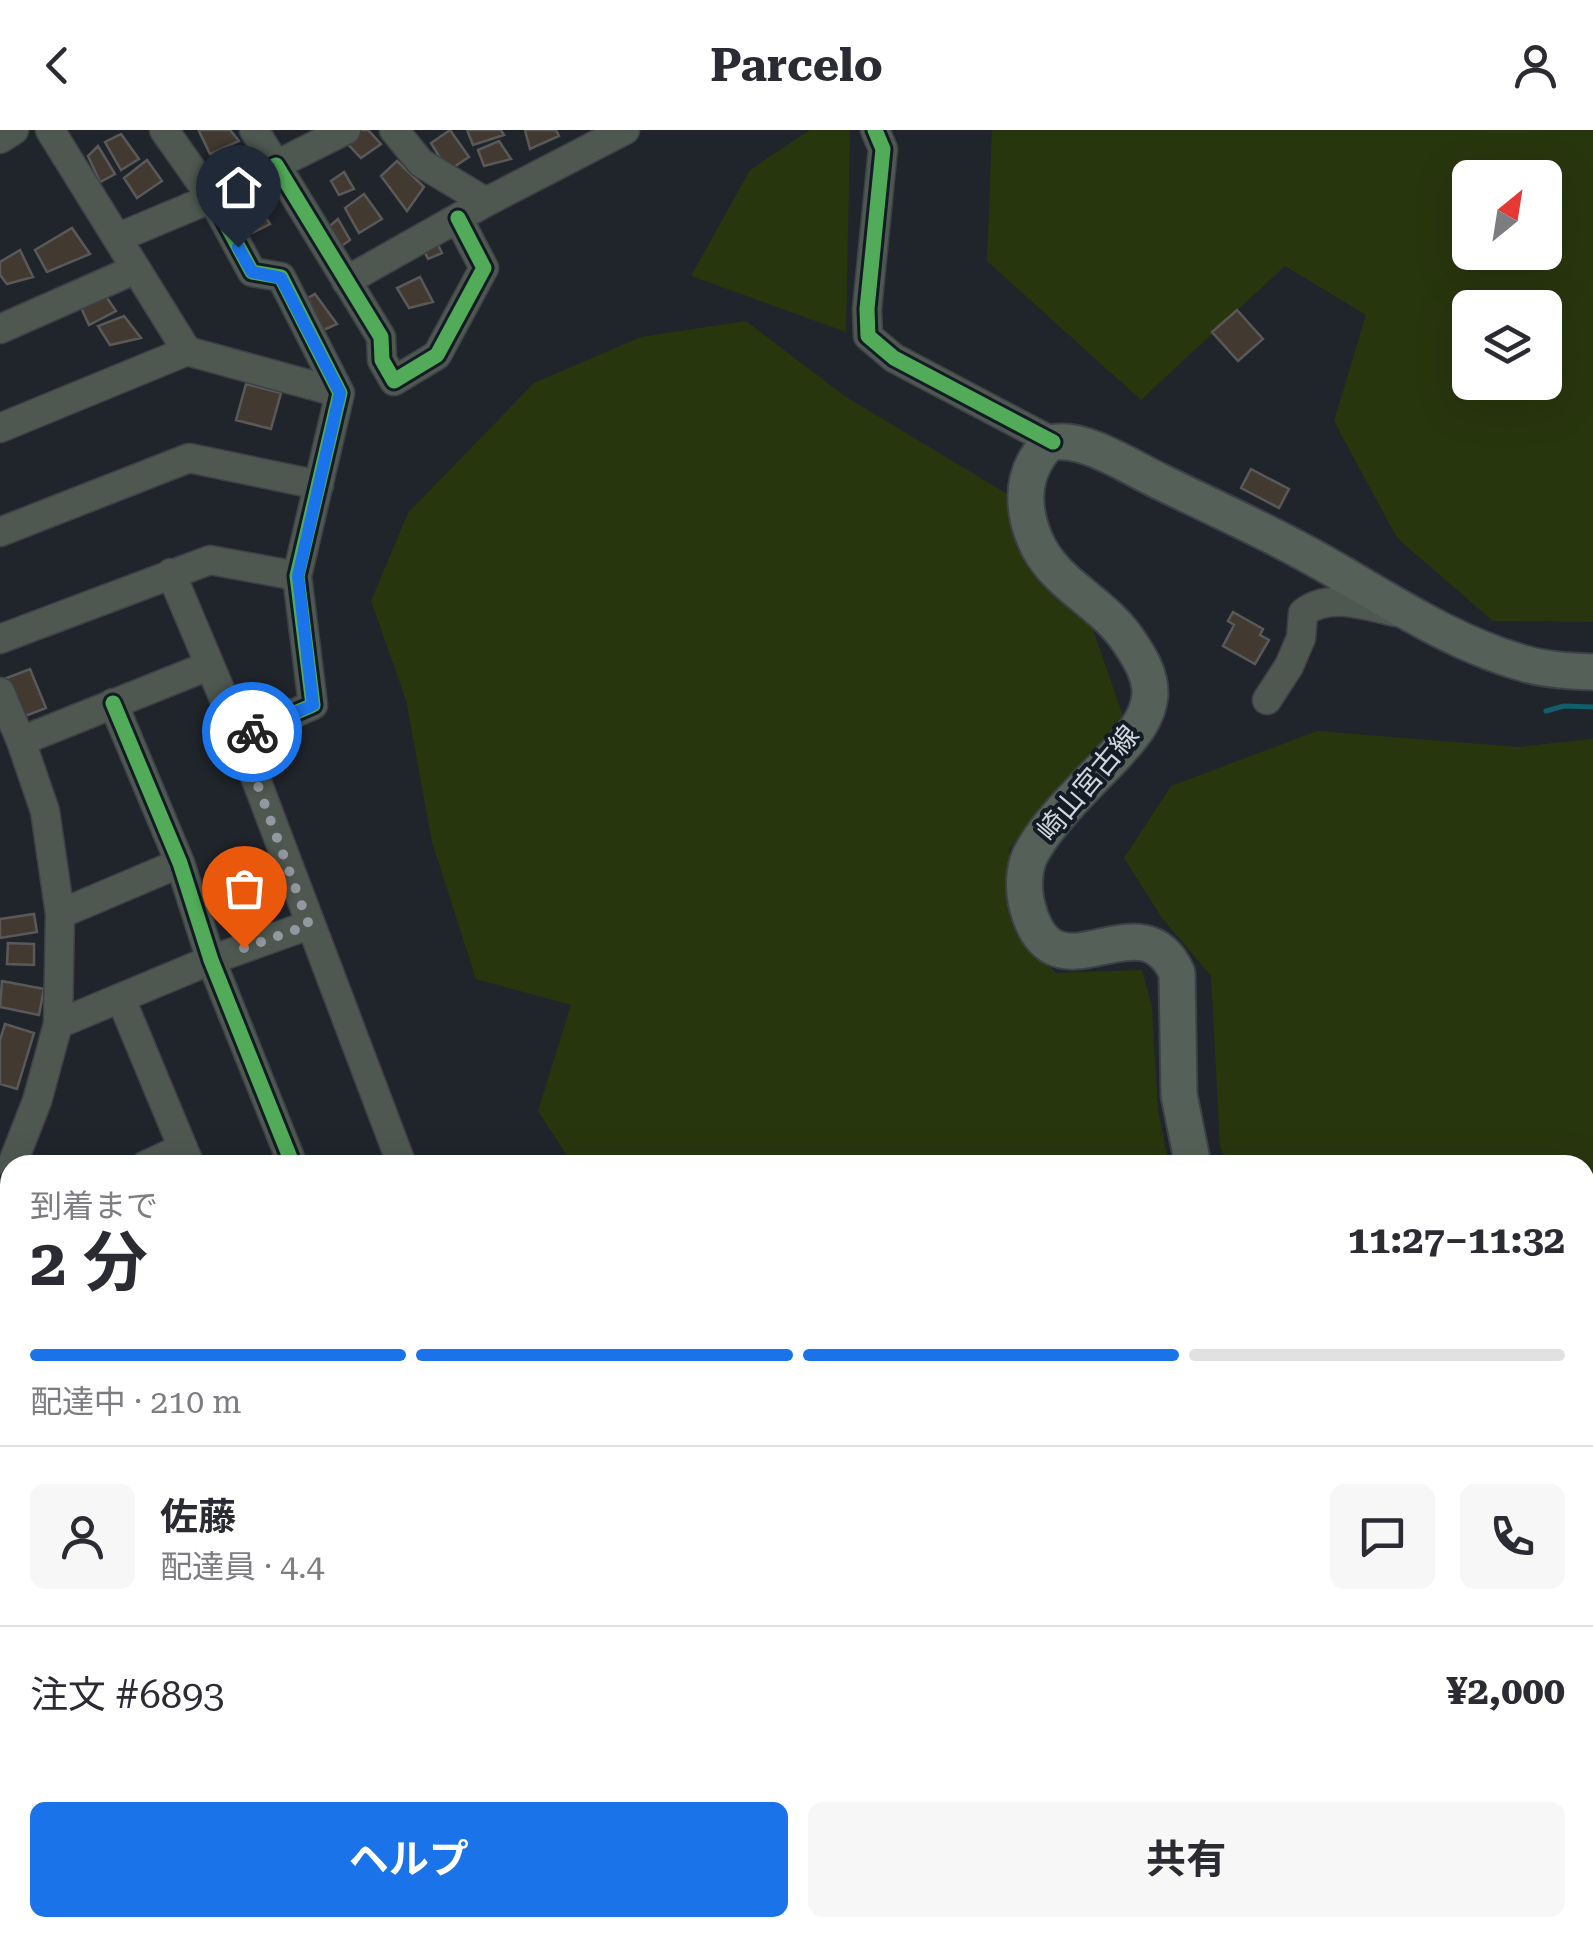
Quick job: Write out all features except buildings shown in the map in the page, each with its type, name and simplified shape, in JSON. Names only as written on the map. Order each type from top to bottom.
[{"type":"main road","points":[[1053,442],[1070,442],[1105,455],[1304,552],[1412,615],[1504,657],[1530,665],[1593,672]]},
{"type":"main road","name":"崎山宮古線","points":[[1053,442],[1046,446],[1028,474],[1025,494],[1029,524],[1040,550],[1054,569],[1118,625],[1148,677],[1150,695],[1139,726],[1030,852],[1024,880],[1026,900],[1045,942],[1064,952],[1142,941],[1158,947],[1171,960],[1178,973],[1179,1095],[1191,1155]]},
{"type":"street","points":[[0,139],[14,130]]},
{"type":"street","points":[[164,130],[212,198],[252,272],[281,278],[340,393],[298,576],[313,705],[240,737]]},
{"type":"street","points":[[254,130],[381,337],[382,360],[394,382],[437,354],[484,268],[458,218]]},
{"type":"street","points":[[117,238],[212,198],[346,130]]},
{"type":"street","points":[[394,130],[420,162],[486,202]]},
{"type":"street","points":[[346,281],[625,130]]},
{"type":"street","points":[[875,130],[883,149],[867,309],[868,336],[894,358],[1053,442]]},
{"type":"street","points":[[54,131],[187,352]]},
{"type":"street","points":[[0,329],[136,269]]},
{"type":"street","points":[[0,428],[187,352],[340,393]]},
{"type":"street","points":[[0,532],[190,458],[319,486]]},
{"type":"street","points":[[0,639],[210,560],[298,576]]},
{"type":"street","points":[[171,573],[240,737],[398,1155]]},
{"type":"street","points":[[1267,700],[1301,638],[1303,613],[1313,605],[1345,602],[1412,615]]},
{"type":"street","points":[[20,741],[208,666]]},
{"type":"street","points":[[0,692],[45,811],[60,914],[58,1024],[37,1102],[16,1155]]},
{"type":"street","points":[[112,703],[180,863],[211,960],[288,1155]]},
{"type":"street","points":[[60,914],[180,863]]},
{"type":"street","points":[[58,1024],[211,960],[309,925]]},
{"type":"street","points":[[121,999],[186,1155]]},
{"type":"green space","points":[[810,130],[850,130],[846,332],[691,276],[750,170]]},
{"type":"green space","points":[[992,130],[1593,130],[1593,622],[1493,621],[1397,538],[1334,421],[1366,315],[1285,266],[1141,400],[987,261]]},
{"type":"green space","points":[[746,321],[843,395],[1017,500],[1030,563],[1092,627],[1124,719],[1009,849],[1014,926],[1056,973],[1142,970],[1152,1008],[1158,1110],[1167,1155],[567,1155],[538,1111],[571,1005],[476,979],[432,842],[406,700],[371,601],[408,513],[534,383],[641,337]]},
{"type":"green space","points":[[1317,731],[1518,747],[1593,739],[1593,1155],[1224,1155],[1220,1146],[1211,976],[1162,918],[1124,858],[1171,786]]},
{"type":"waterway","points":[[1546,711],[1564,706],[1593,707]]},
{"type":"cycle path","points":[[875,130],[883,149],[867,309],[868,336],[894,358],[1053,442]]},
{"type":"cycle path","points":[[240,737],[313,705],[297,576],[340,393],[281,277],[252,272],[212,198],[276,165],[381,337],[382,360],[394,381],[437,355],[484,268],[458,218]]},
{"type":"cycle path","points":[[113,703],[180,863],[211,960],[289,1155]]},
{"type":"way so far","points":[[244,948],[309,925],[240,737],[252,732]]},
{"type":"route","points":[[238,247],[252,272],[281,278],[340,393],[298,576],[313,705],[252,732]]}]
